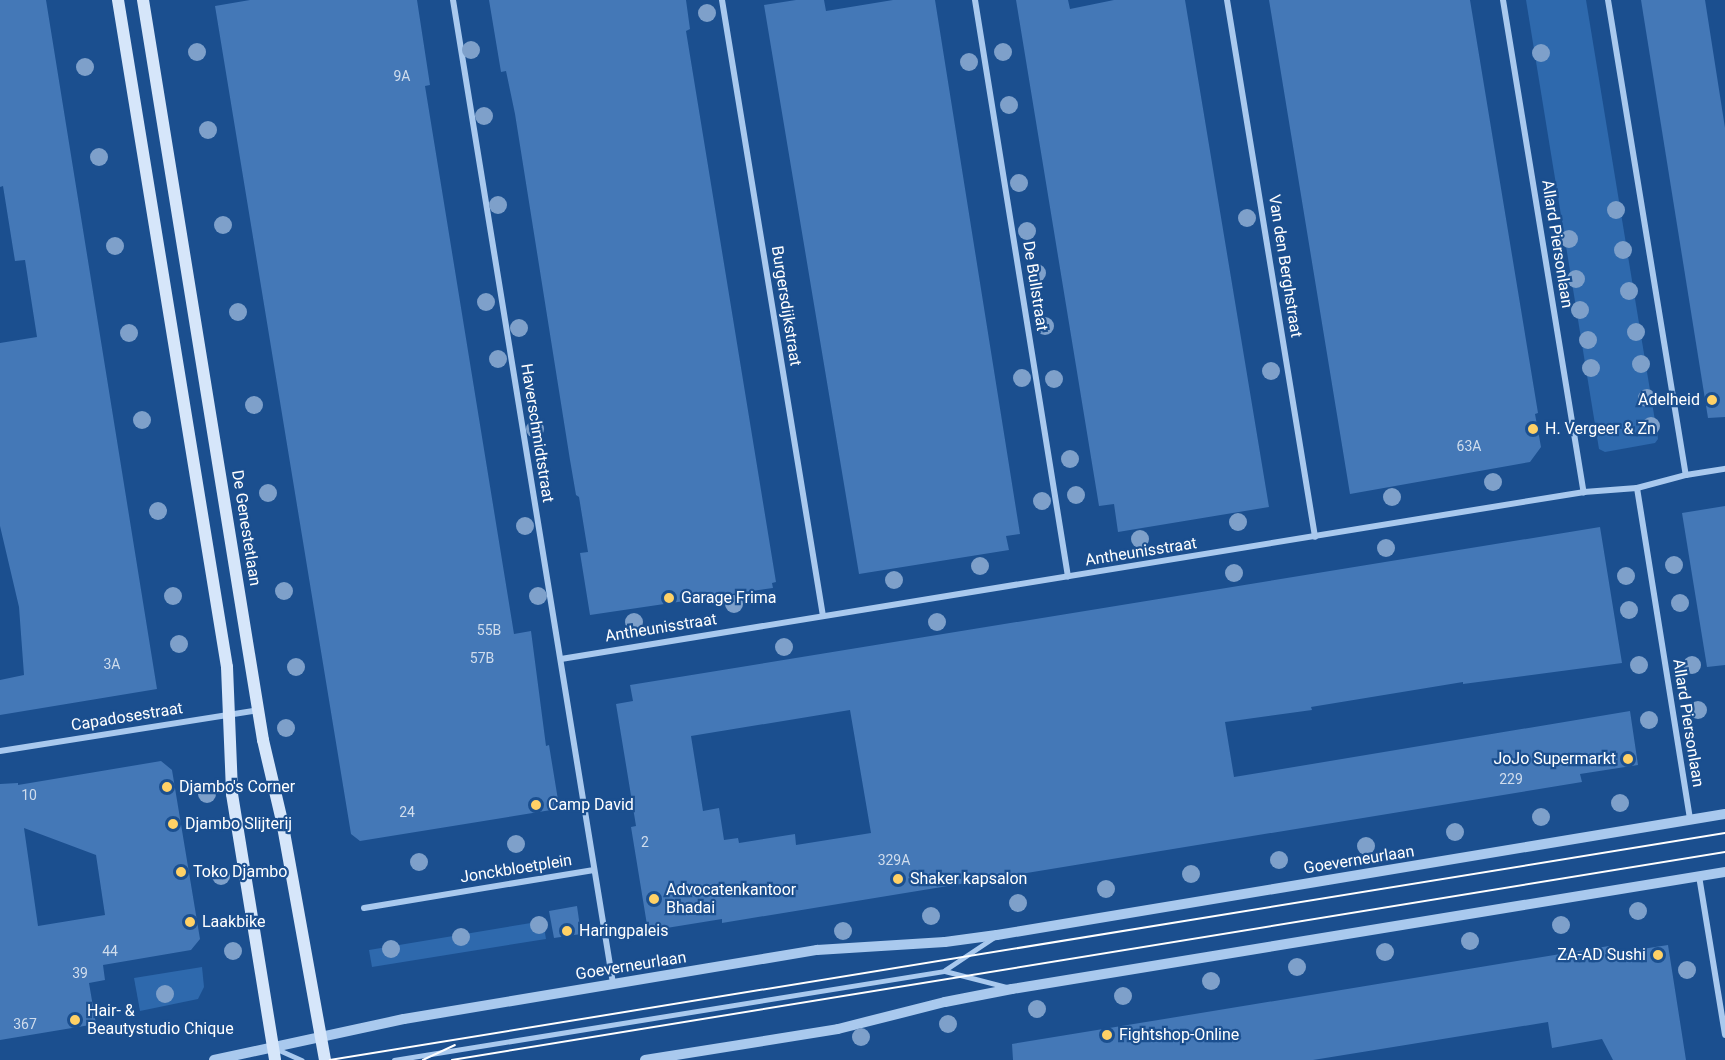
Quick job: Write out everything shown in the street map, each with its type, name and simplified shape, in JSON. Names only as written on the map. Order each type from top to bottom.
[{"type":"main road","points":[[118,0],[227,667],[227,715],[232,794],[275,1060]]},
{"type":"main road","name":"De Genestetlaan","points":[[143,0],[258,710],[325,1060]]},
{"type":"street","name":"Haverschmidtstraat","points":[[453,0],[594,870]]},
{"type":"street","name":"Burgersdijkstraat","points":[[722,0],[823,615]]},
{"type":"street","name":"De Bullstraat","points":[[975,0],[1068,577]]},
{"type":"street","name":"Van den Berghstraat","points":[[1227,0],[1315,537]]},
{"type":"street","name":"Allard Piersonlaan","points":[[1503,0],[1584,492]]},
{"type":"street","points":[[1608,0],[1686,475]]},
{"type":"street","name":"Antheunisstraat","points":[[561,659],[1584,492],[1637,488],[1686,475],[1725,469]]},
{"type":"street","name":"Allard Piersonlaan","points":[[1637,488],[1690,820]]},
{"type":"street","name":"Capadosestraat","points":[[0,751],[258,710]]},
{"type":"street","name":"Goeverneurlaan","points":[[214,1060],[404,1018],[828,949],[945,942],[998,935],[1725,814]]},
{"type":"street","name":"Jonckbloetplein","points":[[364,908],[594,870],[614,984]]},
{"type":"street","name":"Goeverneurlaan","points":[[645,1060],[838,1029],[1012,988],[1725,872]]},
{"type":"street","points":[[1699,876],[1725,1035]]},
{"type":"lane","name":"Goeverneurlaan","points":[[945,971],[998,935]]},
{"type":"lane","name":"Goeverneurlaan","points":[[394,1060],[945,971],[1012,988]]},
{"type":"lane","points":[[273,1047],[302,1060]]},
{"type":"shaded area","points":[[1526,0],[1586,0],[1658,439],[1655,443],[1605,452],[1599,449]]},
{"type":"shaded area","points":[[543,921],[546,939],[372,967],[369,950]]},
{"type":"shaded area","points":[[202,967],[204,987],[198,999],[140,1011],[134,978]]},
{"type":"building","points":[[0,0],[46,0],[157,689],[0,715],[0,680],[24,675],[19,607],[0,526],[0,343],[37,337],[25,260],[15,261],[3,186],[0,187]]},
{"type":"building","points":[[250,0],[417,0],[430,85],[425,86],[514,634],[531,631],[546,746],[549,745],[558,800],[551,810],[360,841],[351,834],[215,6]]},
{"type":"building","points":[[489,0],[686,0],[690,29],[686,31],[776,582],[772,583],[773,588],[590,615],[580,553],[588,552],[579,497],[576,495],[570,460],[515,114],[506,71],[501,72]]},
{"type":"building","points":[[796,0],[824,0],[826,11],[893,0],[935,0],[1020,534],[1006,536],[1009,550],[859,574],[764,5]]},
{"type":"building","points":[[1016,0],[1068,0],[1070,9],[1114,0],[1185,0],[1269,507],[1118,532],[1114,504],[1099,506]]},
{"type":"building","points":[[1269,0],[1470,0],[1538,413],[1535,414],[1541,447],[1530,462],[1350,494]]},
{"type":"building","points":[[1641,0],[1705,0],[1725,128],[1725,417],[1708,418]]},
{"type":"building","points":[[1725,506],[1725,665],[1707,667],[1682,513]]},
{"type":"building","points":[[1600,527],[1622,663],[1463,684],[1463,682],[1311,707],[1312,710],[1225,722],[1234,777],[1630,711],[1638,765],[1580,774],[1582,782],[722,923],[722,919],[648,931],[631,827],[636,826],[616,704],[633,701],[630,685]],"holes":[[[850,710],[871,833],[796,845],[795,834],[739,843],[738,838],[724,840],[719,808],[703,811],[691,736]]]},
{"type":"building","points":[[161,761],[172,770],[200,939],[191,950],[103,965],[105,980],[89,983],[96,1024],[0,1040],[0,784],[18,783],[18,785]],"holes":[[[24,828],[96,855],[105,915],[38,926]]]},
{"type":"building","points":[[577,906],[581,934],[554,938],[549,911]]},
{"type":"building","points":[[1668,945],[1686,1060],[1613,1060],[1602,1039],[1552,1048],[1548,1022],[1313,1060],[1013,1060],[1012,1044],[1609,946],[1610,954]]},
{"type":"tram line","points":[[330,1060],[1725,833]]},
{"type":"tram line","points":[[452,1060],[1725,852]]},
{"type":"tram line","points":[[423,1060],[455,1045]]},
{"type":"place","name":"Adelheid","points":[[1712,400]]},
{"type":"place","name":"H. Vergeer & Zn","points":[[1533,429]]},
{"type":"place","name":"Garage Frima","points":[[669,598]]},
{"type":"place","name":"JoJo Supermarkt","points":[[1628,759]]},
{"type":"place","name":"Djambo's Corner","points":[[167,787]]},
{"type":"place","name":"Camp David","points":[[536,805]]},
{"type":"place","name":"Djambo Slijterij","points":[[173,824]]},
{"type":"place","name":"Toko Djambo","points":[[181,872]]},
{"type":"place","name":"Shaker kapsalon","points":[[898,879]]},
{"type":"place","name":"Advocatenkantoor Bhadai","points":[[654,899]]},
{"type":"place","name":"Laakbike","points":[[190,922]]},
{"type":"place","name":"Haringpaleis","points":[[567,931]]},
{"type":"place","name":"ZA-AD Sushi","points":[[1658,955]]},
{"type":"place","name":"Hair- & Beautystudio Chique","points":[[75,1020]]},
{"type":"place","name":"Fightshop-Online","points":[[1107,1035]]}]
